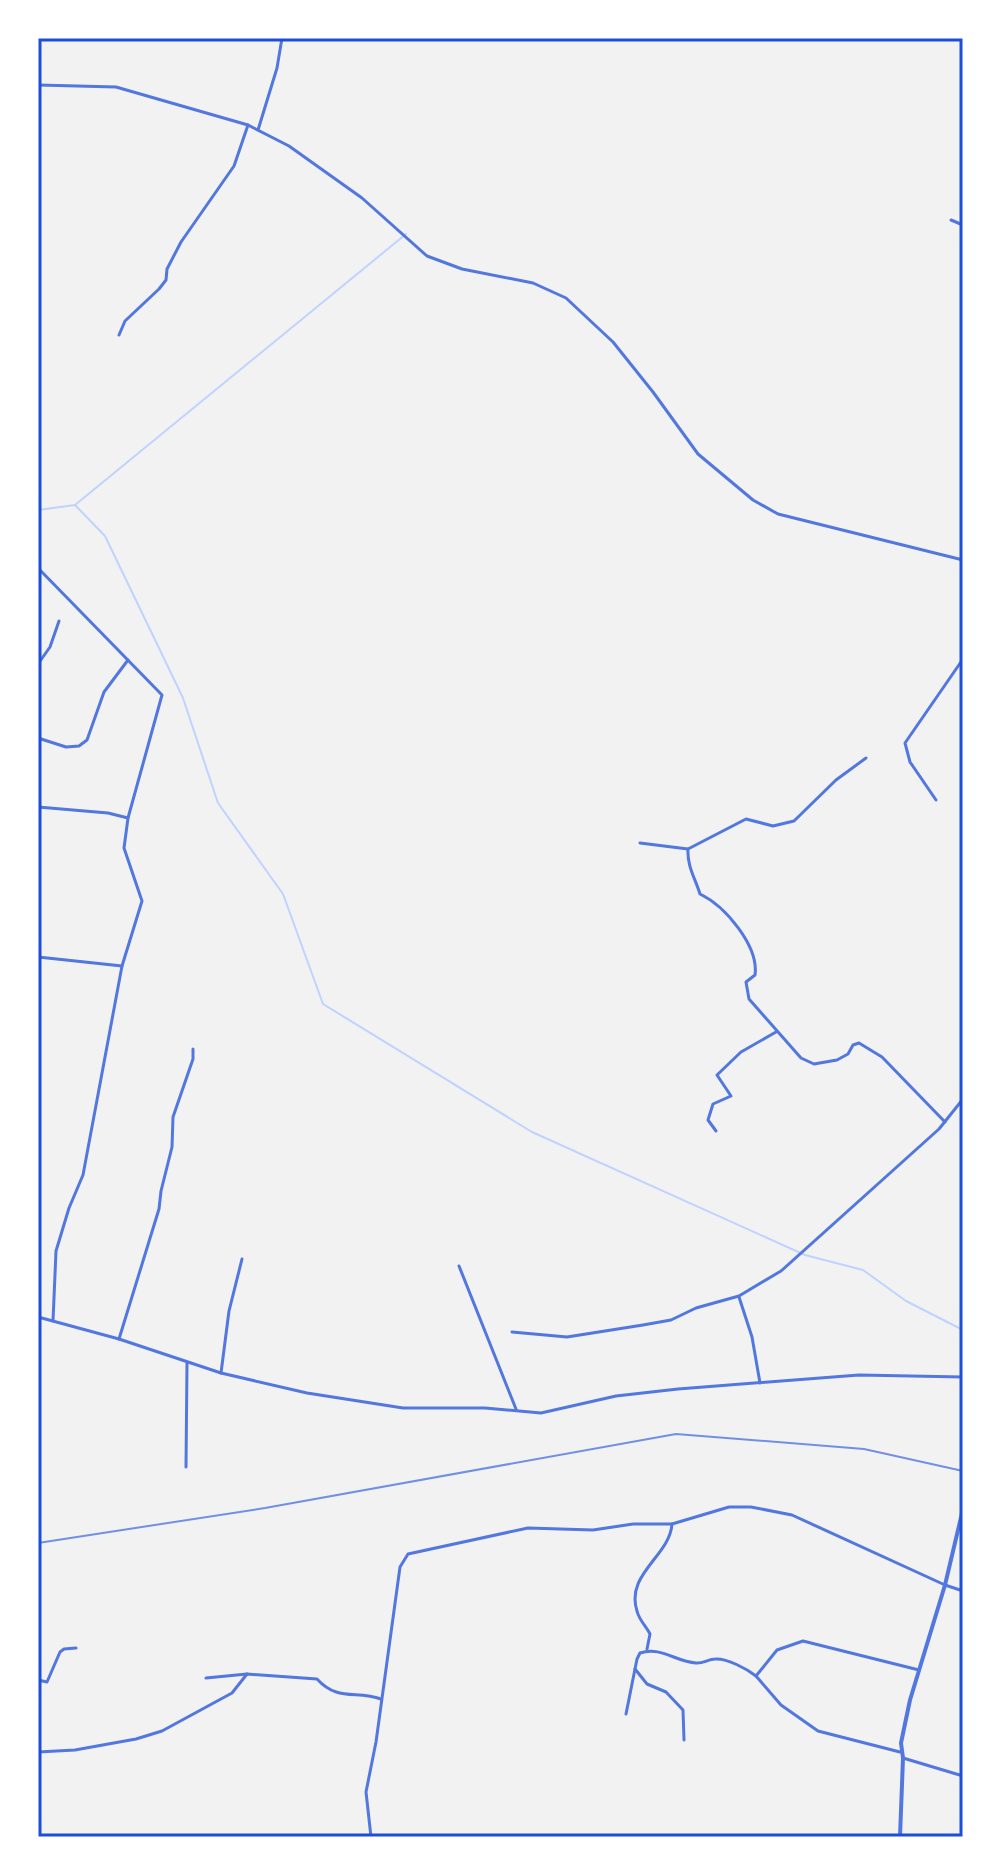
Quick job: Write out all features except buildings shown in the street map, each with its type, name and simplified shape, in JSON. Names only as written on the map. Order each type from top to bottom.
[{"type":"street","points":[[258,130],[277,68],[282,38]]},
{"type":"street","points":[[38,85],[116,87],[258,130],[289,146],[362,198],[427,256],[462,269],[533,283],[566,298],[613,342],[698,454],[753,500],[778,514],[963,560]]},
{"type":"street","points":[[119,335],[125,321],[166,280],[167,269],[188,230],[234,166],[248,125]]},
{"type":"street","points":[[951,220],[963,225]]},
{"type":"street","points":[[38,568],[162,695],[128,818],[124,848],[142,901],[122,966],[83,1175],[56,1251],[53,1321]]},
{"type":"street","points":[[38,664],[50,647],[59,621]]},
{"type":"street","points":[[936,800],[910,762],[905,743],[963,659]]},
{"type":"street","points":[[38,738],[66,747],[79,746],[87,740],[104,692],[128,660]]},
{"type":"street","points":[[640,843],[688,849],[746,819],[773,826],[794,821],[836,780],[866,758]]},
{"type":"street","points":[[38,807],[108,813],[128,818]]},
{"type":"street","points":[[688,849],[688,864],[700,894],[725,912],[748,946],[756,963],[755,975],[746,982],[749,999],[776,1032],[801,1058],[814,1064],[837,1060],[859,1043],[882,1057],[945,1122]]},
{"type":"street","points":[[38,957],[122,966]]},
{"type":"street","points":[[716,1131],[708,1120],[713,1104],[731,1096],[717,1075],[741,1052],[776,1032]]},
{"type":"street","points":[[119,1339],[159,1209],[172,1147],[173,1117],[193,1059],[193,1049]]},
{"type":"street","points":[[512,1332],[567,1337],[671,1320],[696,1308],[739,1296],[781,1271],[945,1122],[963,1099]]},
{"type":"street","points":[[221,1373],[229,1311],[242,1259]]},
{"type":"street","points":[[459,1266],[516,1409]]},
{"type":"street","points":[[739,1296],[752,1337],[760,1383]]},
{"type":"street","points":[[38,1317],[119,1339],[221,1373],[307,1393],[403,1408],[516,1409],[541,1413],[616,1396],[760,1383],[859,1375],[963,1377]]},
{"type":"street","points":[[186,1467],[187,1363]]},
{"type":"street","points":[[371,1837],[366,1792],[376,1742],[400,1567],[408,1554],[528,1528],[593,1530],[633,1524],[672,1524],[729,1507],[767,1508],[792,1515],[963,1591]]},
{"type":"street","points":[[900,1837],[901,1752],[910,1700],[945,1585],[963,1509]]},
{"type":"street","points":[[647,1651],[650,1634],[637,1611],[637,1587],[641,1575],[672,1533],[672,1524]]},
{"type":"street","points":[[756,1676],[777,1650],[803,1641],[919,1670]]},
{"type":"street","points":[[38,1680],[47,1682],[60,1652],[76,1648]]},
{"type":"street","points":[[626,1714],[640,1653],[660,1651],[696,1663],[722,1659],[749,1670],[781,1705],[818,1731],[901,1752]]},
{"type":"street","points":[[635,1669],[647,1684],[666,1692],[683,1710],[684,1740]]},
{"type":"street","points":[[206,1678],[247,1674],[317,1679],[326,1689],[341,1694],[369,1695],[381,1699]]},
{"type":"street","points":[[38,1752],[75,1750],[162,1731],[232,1693],[247,1674]]},
{"type":"street","points":[[903,1758],[963,1776]]},
{"type":"waterway","points":[[38,510],[75,505],[406,234]]},
{"type":"waterway","points":[[75,505],[105,536],[183,698],[218,803],[283,894],[323,1004],[532,1132],[805,1255],[863,1270],[906,1301],[963,1330]]},
{"type":"railway","points":[[38,1543],[265,1508],[676,1434],[864,1449],[963,1471]]}]
